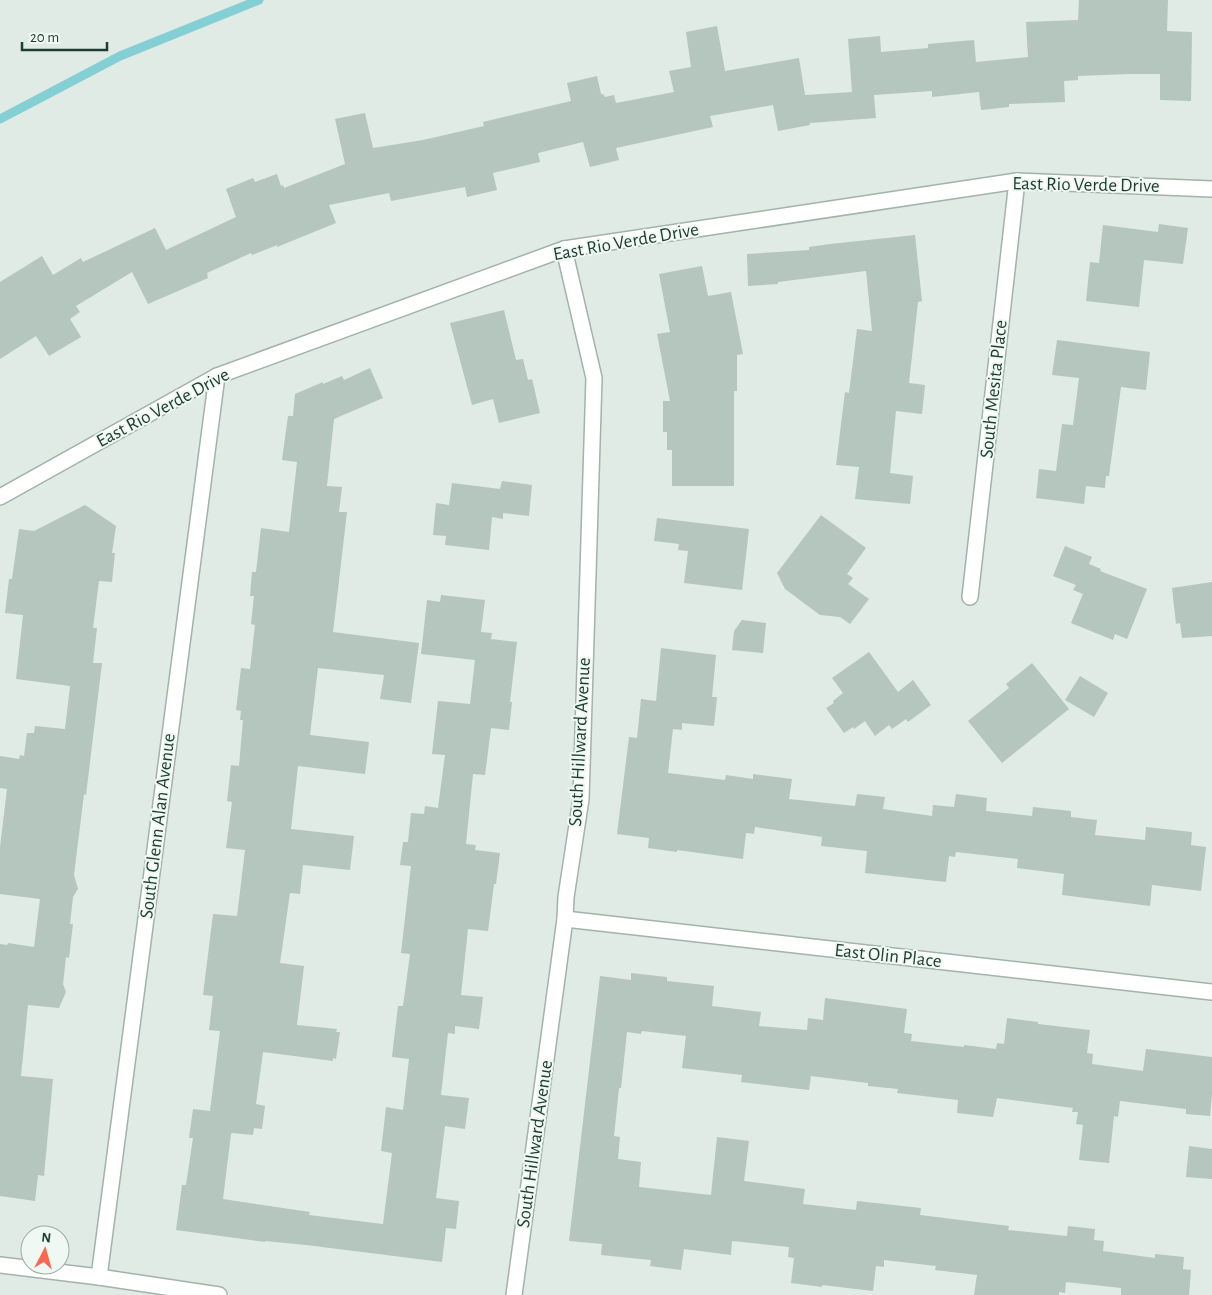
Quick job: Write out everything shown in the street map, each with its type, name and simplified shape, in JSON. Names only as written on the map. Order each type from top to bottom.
[{"type":"street","name":"East Rio Verde Drive","points":[[0,498],[217,376],[564,249],[1017,181],[1212,188]]},
{"type":"street","name":"South Mesita Place","points":[[970,597],[1017,181]]},
{"type":"street","name":"South Hillward Avenue","points":[[514,1295],[565,919],[566,897],[581,799],[594,378],[564,249]]},
{"type":"street","name":"South Glenn Alan Avenue","points":[[100,1277],[217,376]]},
{"type":"street","name":"East Olin Place","points":[[565,919],[1212,992]]},
{"type":"street","points":[[0,1265],[100,1277],[219,1295]]},
{"type":"building","points":[[1079,0],[1168,0],[1167,31],[1192,32],[1191,101],[1160,100],[1160,74],[1078,76],[1078,80],[1064,81],[1065,102],[1009,104],[1009,107],[981,110],[979,92],[932,97],[932,91],[874,95],[876,118],[810,123],[810,125],[778,131],[773,105],[710,116],[713,127],[616,148],[619,160],[590,167],[583,142],[538,153],[540,162],[493,173],[497,190],[467,197],[465,187],[391,201],[389,193],[329,205],[336,223],[277,247],[277,245],[252,255],[251,253],[207,273],[208,278],[148,304],[132,272],[76,306],[80,312],[70,319],[81,337],[49,356],[36,336],[0,359],[0,282],[42,256],[53,275],[81,258],[83,262],[155,228],[166,250],[236,217],[226,189],[253,178],[255,182],[277,174],[281,186],[283,185],[284,188],[345,164],[335,119],[365,113],[373,148],[423,140],[484,126],[483,122],[571,101],[567,83],[597,76],[601,94],[605,97],[614,95],[616,103],[674,92],[669,71],[691,67],[686,32],[717,26],[725,71],[799,58],[805,95],[852,92],[848,39],[880,36],[881,52],[928,48],[928,44],[974,40],[976,62],[1028,57],[1026,22],[1078,20]]},
{"type":"building","points":[[1159,224],[1188,228],[1183,264],[1144,260],[1139,307],[1086,301],[1090,262],[1099,263],[1103,225],[1158,232]]},
{"type":"building","points":[[915,235],[922,301],[918,302],[909,383],[925,385],[922,414],[896,411],[890,473],[913,476],[910,504],[855,499],[859,467],[836,465],[845,392],[849,393],[857,329],[872,331],[866,271],[778,282],[778,284],[748,286],[747,254],[809,250],[809,247],[830,244]]},
{"type":"building","points":[[702,266],[708,296],[731,292],[743,354],[737,355],[737,391],[734,391],[734,486],[672,486],[672,450],[667,450],[667,432],[663,432],[663,401],[670,401],[657,334],[670,332],[659,274]]},
{"type":"building","points":[[504,310],[516,360],[523,359],[528,380],[532,379],[540,413],[499,423],[493,399],[472,405],[450,323]]},
{"type":"building","points":[[1057,340],[1150,352],[1146,390],[1121,387],[1109,476],[1106,476],[1105,488],[1086,486],[1084,504],[1036,498],[1039,469],[1056,471],[1062,424],[1073,425],[1079,378],[1052,375]]},
{"type":"building","points":[[370,368],[383,398],[334,419],[327,486],[342,487],[339,512],[347,512],[333,632],[419,643],[411,703],[380,699],[384,675],[318,668],[310,735],[369,742],[365,774],[298,766],[291,829],[354,836],[350,870],[303,865],[300,894],[290,893],[280,963],[304,966],[297,1025],[337,1029],[336,1032],[340,1032],[336,1059],[333,1058],[333,1061],[263,1052],[256,1104],[265,1106],[262,1129],[254,1128],[253,1135],[231,1134],[223,1199],[310,1212],[309,1215],[383,1224],[392,1153],[381,1151],[386,1107],[403,1110],[409,1059],[392,1057],[398,1006],[403,1006],[410,954],[401,953],[411,866],[400,865],[403,842],[408,842],[411,813],[424,814],[425,806],[438,808],[445,755],[432,754],[438,701],[470,704],[475,660],[421,654],[427,600],[440,602],[441,595],[485,600],[481,632],[492,633],[491,639],[517,642],[510,702],[512,702],[509,730],[491,728],[485,775],[473,774],[466,844],[476,845],[475,850],[500,853],[488,931],[468,929],[461,995],[483,997],[479,1029],[455,1026],[455,1034],[448,1033],[441,1095],[469,1098],[465,1129],[445,1126],[436,1198],[459,1201],[456,1229],[446,1228],[442,1262],[176,1230],[182,1185],[186,1185],[193,1138],[189,1138],[193,1109],[210,1111],[220,1031],[209,1030],[213,996],[203,995],[213,914],[237,916],[245,850],[226,848],[232,802],[227,801],[231,765],[239,766],[243,720],[240,720],[241,711],[236,710],[241,668],[250,669],[255,625],[251,624],[254,596],[250,596],[252,572],[256,572],[261,528],[289,532],[297,462],[282,460],[288,416],[293,416],[295,394],[342,376],[344,380]]},
{"type":"building","points":[[502,481],[532,485],[529,516],[503,513],[503,519],[492,517],[489,550],[445,545],[446,536],[433,535],[436,503],[449,505],[452,483],[500,489]]},
{"type":"building","points":[[85,505],[116,526],[112,553],[115,553],[112,582],[99,581],[93,628],[97,628],[93,663],[102,663],[74,875],[78,889],[73,897],[70,924],[73,924],[69,958],[66,957],[63,984],[66,992],[59,1008],[28,1005],[21,1076],[53,1079],[44,1176],[38,1175],[35,1201],[0,1196],[0,944],[7,945],[8,943],[34,947],[40,899],[0,894],[0,847],[7,789],[0,788],[0,756],[19,759],[20,755],[24,756],[27,733],[34,733],[35,726],[65,729],[70,686],[16,679],[23,615],[5,613],[9,579],[12,579],[19,529],[34,531]]},
{"type":"building","points":[[821,515],[866,548],[847,574],[853,578],[848,584],[869,599],[850,624],[840,617],[820,615],[785,589],[777,573]]},
{"type":"building","points":[[657,518],[749,529],[742,590],[684,583],[688,551],[678,550],[679,544],[654,541]]},
{"type":"building","points":[[1065,546],[1092,557],[1089,564],[1101,569],[1100,571],[1147,589],[1127,639],[1115,634],[1113,640],[1071,623],[1083,594],[1073,590],[1076,585],[1053,576]]},
{"type":"building","points":[[1212,582],[1212,636],[1182,638],[1180,623],[1176,624],[1172,588]]},
{"type":"building","points":[[742,620],[766,623],[763,653],[732,650],[734,631]]},
{"type":"building","points":[[661,648],[716,655],[712,697],[717,697],[714,726],[682,723],[682,730],[673,729],[668,773],[725,780],[726,775],[753,779],[753,774],[792,779],[789,799],[855,806],[857,794],[885,797],[883,809],[932,816],[933,805],[954,807],[956,794],[987,798],[986,811],[1032,816],[1033,807],[1071,811],[1071,817],[1097,820],[1095,835],[1145,840],[1146,827],[1192,832],[1191,845],[1206,847],[1201,891],[1152,885],[1150,906],[1062,895],[1064,874],[1017,868],[1018,859],[956,852],[955,857],[949,856],[946,882],[865,873],[867,851],[821,846],[822,837],[755,827],[754,834],[746,833],[743,859],[648,848],[649,838],[617,834],[629,737],[637,738],[641,699],[656,701]]},
{"type":"building","points":[[869,652],[898,692],[913,680],[931,705],[908,722],[906,719],[892,729],[889,725],[875,736],[865,721],[844,733],[826,708],[834,703],[833,701],[843,693],[832,678]]},
{"type":"building","points":[[1032,663],[1069,709],[1002,763],[968,721],[1009,688],[1006,684]]},
{"type":"building","points":[[1080,676],[1108,693],[1094,717],[1065,700]]},
{"type":"building","points":[[631,973],[667,977],[667,981],[714,986],[712,1006],[761,1012],[759,1026],[807,1030],[808,1018],[823,1020],[825,998],[907,1009],[904,1033],[912,1034],[911,1041],[996,1049],[997,1043],[1004,1044],[1007,1018],[1038,1022],[1038,1024],[1090,1030],[1087,1053],[1093,1054],[1092,1064],[1143,1071],[1146,1049],[1212,1057],[1210,1116],[1186,1114],[1186,1109],[1120,1101],[1118,1117],[1114,1116],[1109,1163],[1079,1160],[1083,1125],[1076,1124],[1078,1112],[1072,1112],[1073,1108],[997,1098],[993,1117],[957,1113],[958,1100],[897,1093],[898,1089],[868,1086],[868,1083],[811,1076],[809,1090],[741,1082],[742,1075],[682,1068],[686,1036],[642,1031],[641,1034],[627,1032],[614,1136],[620,1137],[618,1159],[641,1162],[639,1187],[711,1195],[717,1137],[749,1141],[744,1181],[805,1189],[803,1204],[856,1210],[857,1201],[921,1208],[920,1215],[1009,1226],[1008,1230],[1067,1236],[1068,1226],[1095,1229],[1094,1240],[1104,1241],[1103,1251],[1155,1258],[1155,1254],[1184,1257],[1183,1269],[1191,1270],[1189,1295],[1121,1295],[1121,1288],[1066,1282],[1065,1293],[1059,1292],[1059,1295],[974,1295],[977,1275],[935,1270],[936,1266],[884,1260],[884,1267],[876,1266],[873,1291],[822,1285],[822,1287],[791,1283],[794,1258],[788,1257],[789,1247],[732,1241],[731,1255],[684,1249],[681,1270],[650,1266],[651,1260],[601,1255],[602,1244],[569,1241],[600,976],[631,980]]},
{"type":"building","points":[[1189,1146],[1212,1149],[1212,1179],[1186,1177]]},
{"type":"waterway","points":[[0,119],[120,56],[259,0]]}]
